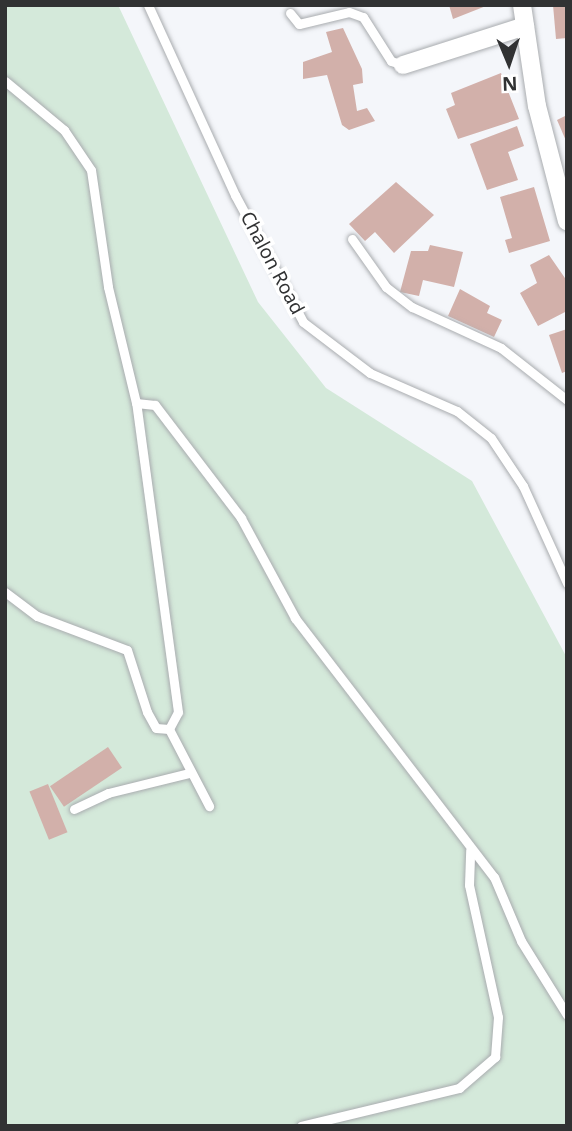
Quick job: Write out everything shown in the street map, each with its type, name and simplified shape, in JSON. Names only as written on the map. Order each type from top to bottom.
[{"type":"street","points":[[522,5],[537,106],[567,221]]},
{"type":"street","points":[[403,65],[525,26]]},
{"type":"lane","name":"Chalon Road","points":[[148,5],[235,195],[303,322],[370,373],[457,411],[491,438],[523,486],[567,583]]},
{"type":"lane","points":[[290,13],[299,24],[349,12],[363,17],[391,61],[403,65]]},
{"type":"lane","points":[[5,80],[64,130],[91,170],[108,287],[136,403],[178,712],[169,729]]},
{"type":"lane","points":[[352,239],[386,287],[412,307],[501,348],[567,400]]},
{"type":"lane","points":[[136,403],[155,404],[241,518],[295,618],[470,850],[495,877],[508,916],[567,1015]]},
{"type":"lane","points":[[5,592],[37,616],[127,650],[147,712],[156,728],[169,729]]},
{"type":"lane","points":[[169,729],[189,773],[209,806]]},
{"type":"lane","points":[[74,809],[108,793],[189,773]]},
{"type":"lane","points":[[301,1126],[459,1088],[495,1057],[498,1017],[469,885],[470,850]]},
{"type":"green space","points":[[5,5],[118,5],[258,302],[326,388],[472,481],[567,658],[567,1126],[5,1126]]},
{"type":"building","points":[[449,5],[486,5],[486,6],[453,19]]},
{"type":"building","points":[[553,5],[567,5],[567,38],[556,39]]},
{"type":"building","points":[[343,28],[362,69],[363,83],[353,85],[357,111],[367,108],[375,121],[349,130],[342,125],[327,75],[303,79],[303,62],[332,52],[326,32]]},
{"type":"building","points":[[501,73],[519,119],[458,139],[446,109],[455,105],[451,93]]},
{"type":"building","points":[[567,115],[567,143],[557,120]]},
{"type":"building","points":[[517,126],[524,146],[508,152],[518,180],[487,190],[470,144]]},
{"type":"building","points":[[396,182],[434,215],[394,253],[375,232],[365,241],[349,224]]},
{"type":"building","points":[[534,187],[550,241],[509,253],[505,240],[512,238],[500,197]]},
{"type":"building","points":[[430,245],[463,252],[454,287],[423,280],[419,296],[400,292],[411,251],[428,251]]},
{"type":"building","points":[[549,255],[567,281],[567,311],[538,326],[520,293],[537,283],[530,265]]},
{"type":"building","points":[[460,289],[490,306],[487,313],[502,320],[494,337],[448,316]]},
{"type":"building","points":[[567,329],[567,371],[562,373],[549,335]]},
{"type":"building","points":[[108,747],[122,768],[64,807],[50,786]]},
{"type":"building","points":[[48,784],[67,832],[49,840],[29,791]]}]
